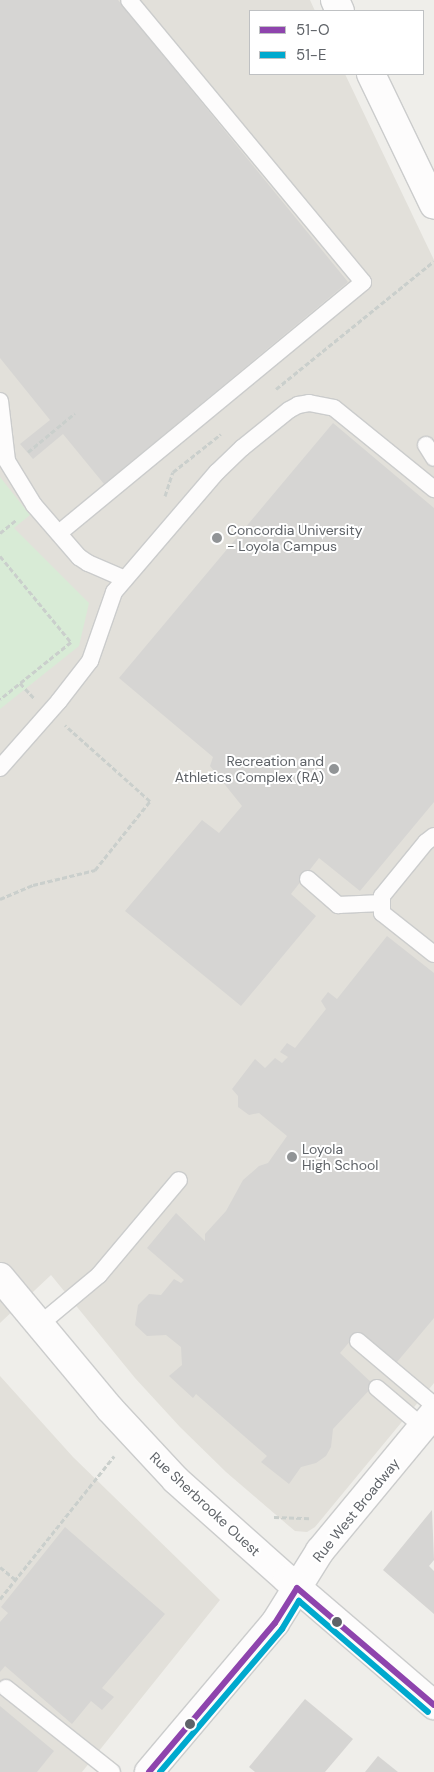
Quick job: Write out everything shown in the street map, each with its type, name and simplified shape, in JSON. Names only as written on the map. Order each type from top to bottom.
[{"type":"main road","points":[[371,75],[434,205]]},
{"type":"main road","name":"Rue Sherbrooke Ouest","points":[[0,1277],[110,1409],[160,1464],[297,1588],[434,1705]]},
{"type":"main road","name":"Rue West Broadway","points":[[149,1772],[271,1628],[323,1547],[430,1415]]},
{"type":"lane","points":[[59,533],[363,282],[129,0]]},
{"type":"lane","points":[[0,402],[7,461],[34,505],[80,557],[88,563],[125,579]]},
{"type":"lane","points":[[0,768],[90,661],[114,592],[217,472],[242,448],[298,404],[322,404],[334,408],[434,488]]},
{"type":"lane","points":[[434,836],[426,842],[382,896],[382,913],[434,954]]},
{"type":"lane","points":[[308,879],[338,905],[382,903]]},
{"type":"lane","points":[[39,1325],[99,1276],[179,1180]]},
{"type":"lane","points":[[358,1341],[430,1415]]},
{"type":"lane","points":[[377,1388],[430,1415]]},
{"type":"lane","points":[[6,1688],[112,1772]]},
{"type":"path","points":[[378,307],[434,261]]},
{"type":"path","points":[[28,452],[75,413]]},
{"type":"path","points":[[0,533],[20,516]]},
{"type":"path","points":[[0,556],[71,642],[0,699]]},
{"type":"path","points":[[0,899],[33,885],[95,870],[150,800],[60,720]]},
{"type":"path","points":[[0,1599],[107,1462]]},
{"type":"path","points":[[274,1517],[318,1517]]},
{"type":"path","points":[[0,1567],[16,1580]]},
{"type":"shaded area","name":"Concordia University - Loyola Campus","points":[[0,0],[310,0],[315,10],[249,10],[249,75],[345,75],[434,260],[434,1383],[315,1527],[307,1532],[295,1531],[226,1472],[180,1427],[135,1378],[51,1275],[0,1323]]},
{"type":"shaded area","points":[[0,1376],[73,1457],[220,1600],[82,1772],[0,1772]]},
{"type":"green space","points":[[0,477],[30,515],[14,528],[89,603],[79,646],[0,709]]},
{"type":"building","points":[[0,0],[118,0],[348,282],[104,484],[63,434],[33,459],[20,444],[50,420],[0,358]]},
{"type":"building","points":[[333,423],[434,508],[434,802],[360,891],[319,858],[291,894],[316,916],[241,1006],[125,911],[202,820],[219,833],[242,806],[210,766],[213,757],[119,678]]},
{"type":"building","name":"Loyola High School","points":[[387,936],[434,973],[434,1318],[397,1362],[358,1332],[340,1353],[374,1385],[333,1429],[331,1447],[326,1456],[316,1463],[301,1467],[289,1484],[261,1462],[267,1456],[196,1394],[193,1398],[169,1376],[182,1365],[181,1347],[166,1335],[147,1336],[135,1325],[138,1305],[149,1294],[161,1295],[174,1279],[181,1283],[184,1280],[147,1248],[176,1213],[205,1241],[205,1234],[226,1211],[243,1180],[259,1166],[268,1163],[287,1136],[259,1113],[249,1115],[238,1107],[238,1096],[232,1089],[255,1059],[265,1068],[275,1058],[282,1063],[288,1057],[280,1052],[287,1043],[295,1048],[326,1009],[321,1001],[328,992],[337,999]]},
{"type":"building","points":[[432,1510],[434,1560],[429,1566],[434,1571],[434,1614],[383,1570]]},
{"type":"building","points":[[65,1527],[165,1614],[102,1688],[114,1697],[102,1710],[91,1701],[72,1724],[5,1666],[0,1672],[0,1622],[8,1613],[1,1607]]},
{"type":"building","points":[[305,1699],[353,1739],[325,1772],[255,1772],[249,1767]]},
{"type":"building","points":[[0,1706],[54,1751],[37,1772],[0,1772]]},
{"type":"building","points":[[378,1756],[398,1772],[365,1772]]},
{"type":"transit line","name":"51-O","points":[[149,1772],[275,1623],[297,1588],[434,1705]]},
{"type":"transit line","name":"51-E","points":[[160,1772],[282,1629],[299,1601],[428,1712]]},
{"type":"place","name":"Concordia University - Loyola Campus","points":[[217,538]]},
{"type":"place","name":"Recreation and Athletics Complex (RA)","points":[[334,769]]},
{"type":"place","name":"Loyola High School","points":[[292,1157]]}]
